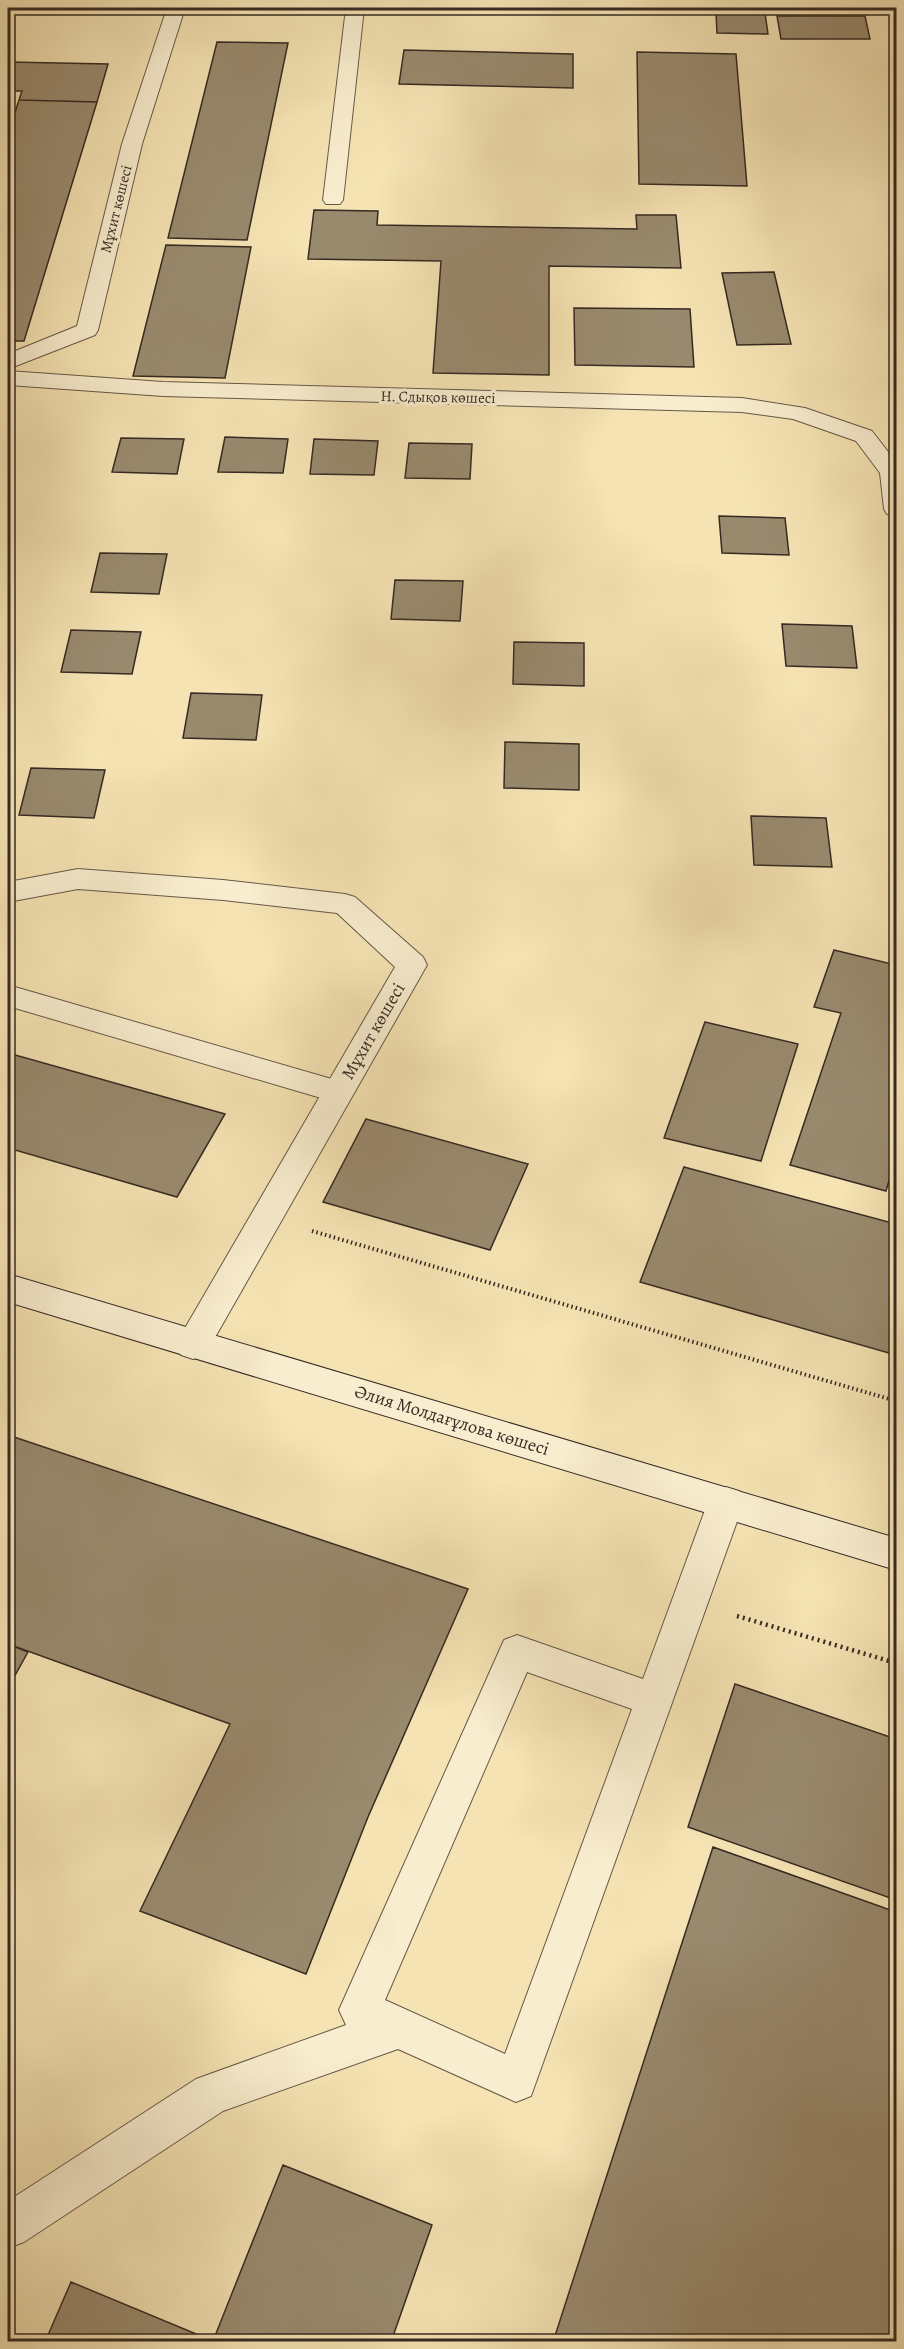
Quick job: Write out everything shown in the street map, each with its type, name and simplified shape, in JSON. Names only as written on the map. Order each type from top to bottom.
[{"type":"street","name":"Мұхит көшесі","points":[[8,362],[87,330],[132,144],[176,8]]},
{"type":"street","name":"Н. Сдықов көшесі","points":[[8,378],[163,389],[742,405],[797,413],[864,436],[891,472],[897,508]]},
{"type":"street","name":"Мұхит көшесі","points":[[8,892],[78,879],[223,890],[345,904],[412,965],[338,1092],[269,1218],[193,1345]]},
{"type":"street","name":"Әлия Молдағұлова көшесі","points":[[8,1288],[897,1554]]},
{"type":"lane","points":[[333,200],[355,8]]},
{"type":"lane","points":[[8,996],[338,1092]]},
{"type":"lane","points":[[654,1700],[517,1652],[360,2010],[516,2081],[726,1502]]},
{"type":"lane","points":[[8,2226],[211,2094],[400,2027]]},
{"type":"path","points":[[269,1218],[897,1401]]},
{"type":"path","points":[[690,1603],[897,1663]]},
{"type":"building","points":[[716,12],[765,13],[768,34],[717,33]]},
{"type":"building","points":[[777,16],[865,16],[870,39],[781,39]]},
{"type":"building","points":[[217,42],[288,43],[247,240],[168,238]]},
{"type":"building","points":[[404,50],[573,54],[573,88],[399,84]]},
{"type":"building","points":[[637,52],[736,54],[747,186],[639,184]]},
{"type":"building","points":[[8,62],[108,64],[97,102],[19,100],[22,91],[8,91]]},
{"type":"building","points":[[19,100],[97,102],[24,341],[8,341],[8,134]]},
{"type":"building","points":[[314,210],[378,211],[377,225],[637,229],[636,215],[676,215],[681,268],[549,266],[549,375],[433,373],[441,261],[308,259]]},
{"type":"building","points":[[166,245],[251,247],[225,378],[133,376]]},
{"type":"building","points":[[774,272],[791,344],[737,345],[722,273]]},
{"type":"building","points":[[574,308],[690,309],[694,367],[575,365]]},
{"type":"building","points":[[225,437],[288,439],[283,473],[218,472]]},
{"type":"building","points":[[121,438],[184,439],[177,474],[112,472]]},
{"type":"building","points":[[314,439],[378,441],[374,475],[310,474]]},
{"type":"building","points":[[409,443],[472,444],[470,479],[405,478]]},
{"type":"building","points":[[719,516],[785,518],[789,555],[722,553]]},
{"type":"building","points":[[100,553],[167,554],[159,594],[91,592]]},
{"type":"building","points":[[395,580],[463,581],[460,621],[391,619]]},
{"type":"building","points":[[782,624],[852,626],[857,668],[786,666]]},
{"type":"building","points":[[71,630],[141,632],[132,674],[61,672]]},
{"type":"building","points":[[514,642],[584,643],[584,686],[513,684]]},
{"type":"building","points":[[191,693],[262,695],[256,740],[183,738]]},
{"type":"building","points":[[505,742],[579,744],[579,790],[504,788]]},
{"type":"building","points":[[31,768],[105,770],[94,818],[19,815]]},
{"type":"building","points":[[751,816],[826,818],[832,867],[754,865]]},
{"type":"building","points":[[834,950],[896,965],[896,1157],[886,1191],[790,1165],[841,1013],[814,1007]]},
{"type":"building","points":[[705,1022],[798,1044],[761,1161],[664,1138]]},
{"type":"building","points":[[8,1053],[225,1114],[177,1197],[8,1148]]},
{"type":"building","points":[[366,1119],[528,1164],[490,1250],[323,1202]]},
{"type":"building","points":[[684,1167],[896,1224],[896,1355],[640,1282]]},
{"type":"building","points":[[8,1435],[468,1589],[368,1817],[306,1974],[140,1911],[230,1724],[8,1644]]},
{"type":"building","points":[[8,1644],[28,1652],[8,1688]]},
{"type":"building","points":[[735,1684],[896,1739],[896,1900],[688,1827]]},
{"type":"building","points":[[713,1847],[896,1912],[896,2342],[553,2342]]},
{"type":"building","points":[[283,2165],[432,2225],[391,2342],[45,2342],[71,2282],[213,2341]]}]
